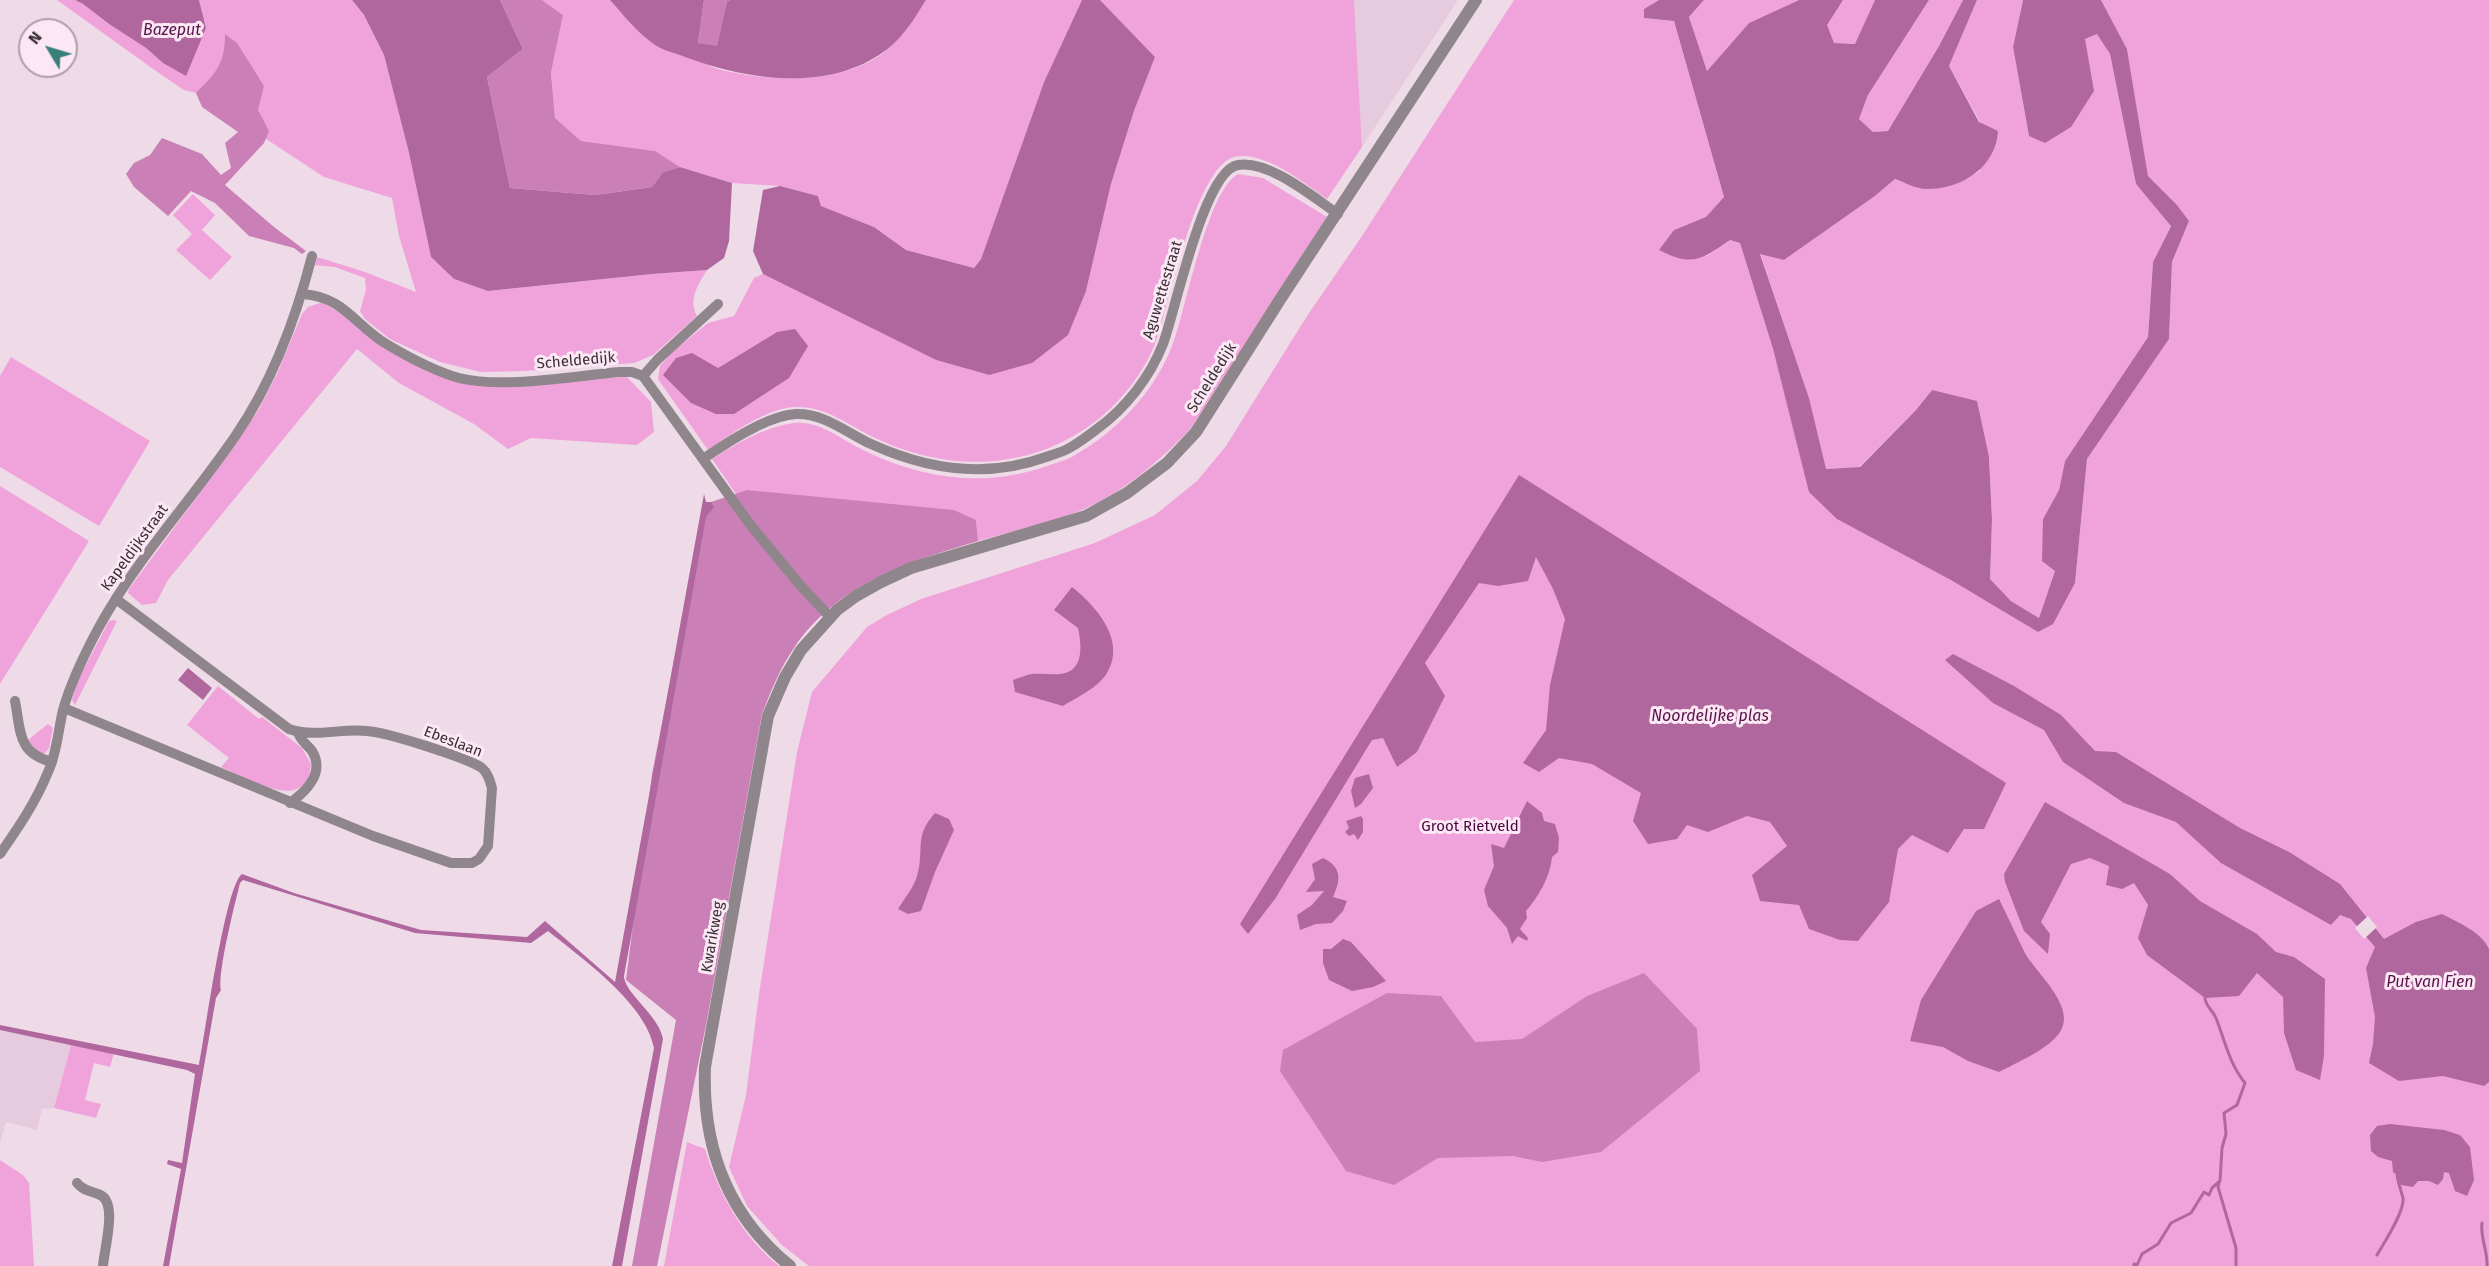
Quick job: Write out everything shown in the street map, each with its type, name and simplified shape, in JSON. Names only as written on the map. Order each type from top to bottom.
[{"type":"street","name":"Scheldedijk","points":[[833,613],[856,596],[911,568],[1086,516],[1127,493],[1167,463],[1196,432],[1476,0]]},
{"type":"street","name":"Aguwettestraat","points":[[704,459],[774,418],[796,414],[822,418],[889,452],[939,467],[978,470],[1020,466],[1070,448],[1107,422],[1140,388],[1162,346],[1191,248],[1210,196],[1224,171],[1236,165],[1252,165],[1266,169],[1338,214]]},
{"type":"street","points":[[303,294],[312,256]]},
{"type":"street","name":"Scheldedijk","points":[[303,294],[315,294],[333,301],[382,342],[436,370],[459,378],[481,381],[525,380],[620,372],[632,372],[643,376]]},
{"type":"street","name":"Kapeldijkstraat","points":[[0,854],[31,807],[52,762],[64,708],[85,655],[116,600],[237,433],[263,389],[286,340],[303,294]]},
{"type":"street","points":[[718,304],[658,359],[643,376],[749,523],[800,585],[833,613]]},
{"type":"street","points":[[116,600],[282,725],[298,732],[300,739],[314,754],[315,776],[308,789],[290,803]]},
{"type":"street","name":"Kwarikweg","points":[[790,1266],[764,1242],[745,1220],[719,1172],[707,1123],[704,1096],[705,1067],[768,716],[784,677],[801,650],[833,613]]},
{"type":"street","points":[[15,701],[17,724],[24,738],[24,745],[37,756],[52,762]]},
{"type":"street","name":"Ebeslaan","points":[[64,708],[373,836],[451,863],[472,863],[480,859],[488,846],[492,788],[490,780],[481,768],[462,759],[377,732],[355,730],[298,732]]},
{"type":"street","points":[[77,1183],[83,1190],[102,1196],[109,1205],[103,1266]]},
{"type":"shaded area","points":[[500,0],[542,0],[563,15],[551,73],[555,118],[581,141],[655,151],[680,167],[663,172],[652,187],[595,195],[510,188],[487,77],[523,49]]},
{"type":"shaded area","points":[[704,0],[730,0],[727,1],[717,47],[698,43]]},
{"type":"shaded area","points":[[1354,0],[1458,0],[1362,147]]},
{"type":"shaded area","points":[[225,34],[237,43],[264,86],[258,110],[269,131],[264,143],[225,185],[306,251],[302,254],[294,248],[249,236],[215,203],[191,191],[168,216],[134,187],[126,174],[134,163],[150,155],[162,138],[202,154],[221,175],[231,168],[225,143],[238,132],[202,107],[196,93],[209,80],[221,61]]},
{"type":"shaded area","points":[[747,490],[954,510],[976,520],[978,541],[900,567],[876,578],[831,607],[811,626],[794,648],[776,680],[762,714],[706,1025],[657,1266],[632,1266],[676,1020],[626,980],[652,774],[705,504]]},
{"type":"shaded area","points":[[1644,973],[1697,1029],[1700,1071],[1601,1152],[1542,1162],[1513,1156],[1438,1158],[1394,1185],[1346,1171],[1280,1071],[1283,1050],[1387,993],[1441,996],[1475,1042],[1522,1039],[1587,996]]},
{"type":"shaded area","points":[[0,1028],[71,1045],[54,1108],[42,1109],[37,1130],[6,1122],[0,1143]]},
{"type":"green space","points":[[57,0],[75,0],[83,4],[146,48],[163,63],[206,28],[199,0],[352,0],[364,15],[384,55],[409,153],[431,257],[454,279],[489,291],[707,270],[694,298],[694,310],[697,316],[653,355],[634,363],[481,372],[440,362],[390,339],[365,319],[360,311],[366,290],[365,278],[335,267],[315,265],[317,257],[365,272],[416,292],[399,236],[392,198],[324,177],[196,93],[184,90]]},
{"type":"green space","points":[[542,0],[610,0],[620,12],[711,67],[755,76],[801,78],[846,71],[883,53],[911,22],[926,0],[1082,0],[1044,82],[981,259],[974,268],[906,250],[874,227],[821,206],[818,196],[780,186],[732,183],[680,167],[654,151],[581,141],[555,118],[551,73],[563,15]]},
{"type":"green space","points":[[1100,0],[1354,0],[1362,147],[1327,199],[1283,169],[1258,158],[1234,157],[1220,166],[1196,210],[1152,352],[1133,382],[1101,417],[1075,435],[1047,449],[1019,457],[989,461],[960,461],[930,457],[900,448],[817,409],[796,407],[785,408],[762,416],[708,450],[658,379],[660,366],[672,352],[708,323],[734,316],[754,278],[763,274],[936,360],[989,375],[1086,291],[1111,184],[1134,111],[1155,57]],"holes":[[[777,332],[691,403],[718,368]]]},
{"type":"green space","name":"Groot Rietveld","points":[[1514,0],[1659,0],[1644,9],[1644,18],[1674,21],[1724,197],[1707,217],[1674,230],[1707,256],[1730,240],[1740,243],[1773,349],[1810,492],[2038,632],[2075,583],[2087,459],[2169,339],[2172,262],[2189,221],[2177,205],[2148,176],[2127,49],[2101,0],[2489,0],[2489,1266],[809,1266],[782,1245],[747,1206],[729,1167],[746,1095],[759,994],[797,752],[812,692],[867,627],[887,615],[921,599],[1095,543],[1155,515],[1197,481],[1226,446],[1307,316],[1360,239]]},
{"type":"green space","points":[[1704,0],[1799,0],[1749,23],[1707,71],[1689,17]]},
{"type":"green space","points":[[1843,0],[1875,0],[1856,44],[1834,43],[1826,25]]},
{"type":"green space","points":[[1929,0],[1963,0],[1939,46],[1888,131],[1873,132],[1859,119],[1868,95]]},
{"type":"green space","points":[[1977,0],[2023,0],[2013,47],[2029,136],[2085,38],[2097,33],[2110,54],[2136,184],[2171,225],[2153,262],[2148,337],[2065,461],[2059,490],[2043,519],[2055,571],[2039,618],[2011,601],[1990,579],[1992,520],[1989,457],[1932,390],[1916,410],[1859,467],[1825,469],[1809,398],[1760,253],[1784,260],[1875,196],[1895,179],[1920,187],[1939,188],[1957,183],[1980,171],[1980,122],[1949,66]]},
{"type":"green space","points":[[1238,174],[1263,178],[1327,217],[1191,428],[1142,474],[1114,493],[1084,509],[1059,518],[978,541],[976,520],[747,490],[736,494],[712,459],[762,432],[795,423],[823,428],[865,451],[910,469],[956,478],[1003,477],[1072,457],[1119,423],[1154,381],[1177,332],[1198,254],[1216,204],[1227,185]]},
{"type":"green space","points":[[193,194],[215,215],[202,230],[232,257],[210,280],[176,250],[192,234],[173,215]]},
{"type":"green space","points":[[320,303],[448,378],[563,380],[627,377],[651,402],[654,432],[637,445],[531,438],[508,449],[474,424],[399,383],[357,349],[168,580],[156,603],[142,605],[128,593],[129,589],[259,409],[277,374],[302,314],[308,307]]},
{"type":"green space","points":[[11,357],[150,441],[99,526],[0,467],[0,376]]},
{"type":"green space","points":[[0,486],[89,541],[0,684]]},
{"type":"green space","points":[[109,621],[117,621],[75,705],[72,700],[78,680]]},
{"type":"green space","points":[[218,686],[259,719],[262,717],[302,748],[311,764],[307,780],[299,788],[288,791],[260,785],[221,767],[229,758],[187,725]]},
{"type":"green space","points":[[48,724],[53,728],[49,748],[45,753],[39,754],[28,740]]},
{"type":"green space","points":[[71,1045],[114,1053],[110,1067],[94,1063],[85,1100],[101,1104],[96,1118],[54,1108]]},
{"type":"green space","points":[[687,1142],[705,1149],[717,1182],[733,1213],[754,1241],[779,1266],[664,1266]]},
{"type":"green space","points":[[0,1160],[23,1175],[29,1183],[34,1266],[0,1266]]},
{"type":"water","name":"Bazeput","points":[[75,0],[199,0],[206,28],[186,76],[163,63],[146,48]]},
{"type":"water","points":[[352,0],[500,0],[523,49],[487,77],[510,188],[595,195],[652,187],[663,172],[680,167],[732,183],[729,241],[724,258],[707,270],[488,291],[454,279],[431,257],[409,153],[384,55],[364,15]]},
{"type":"water","points":[[610,0],[704,0],[698,43],[717,46],[727,1],[730,0],[926,0],[911,23],[887,50],[857,67],[809,78],[783,78],[732,71],[662,49],[631,24]]},
{"type":"water","points":[[1082,0],[1100,0],[1155,57],[1134,111],[1111,184],[1086,291],[1068,335],[1032,363],[989,375],[936,360],[763,274],[753,251],[763,190],[780,186],[818,196],[821,206],[874,227],[906,250],[974,268],[981,259],[1044,82]]},
{"type":"water","points":[[1659,0],[1704,0],[1689,17],[1707,71],[1749,23],[1799,0],[1843,0],[1827,25],[1834,43],[1855,44],[1875,0],[1929,0],[1868,95],[1859,119],[1873,132],[1888,131],[1939,46],[1963,0],[1977,0],[1949,66],[1979,122],[1998,131],[1991,156],[1983,166],[1963,181],[1939,188],[1918,188],[1895,179],[1875,196],[1784,260],[1760,254],[1809,398],[1826,469],[1860,467],[1916,410],[1932,390],[1977,401],[1989,457],[1992,520],[1990,579],[2011,601],[2039,618],[2055,571],[2042,561],[2043,519],[2059,490],[2065,461],[2148,337],[2153,262],[2171,226],[2136,184],[2110,54],[2097,34],[2085,39],[2094,91],[2071,127],[2045,143],[2029,136],[2013,47],[2023,0],[2101,0],[2127,49],[2148,176],[2177,205],[2189,221],[2172,262],[2169,339],[2087,459],[2075,583],[2053,624],[2038,632],[1951,580],[1837,519],[1809,492],[1773,349],[1740,243],[1730,240],[1703,256],[1688,260],[1659,250],[1674,230],[1706,217],[1724,197],[1674,21],[1644,18],[1644,9]]},
{"type":"water","points":[[795,329],[808,346],[789,378],[734,414],[716,414],[691,403],[663,375],[676,358],[692,353],[718,368],[777,332]]},
{"type":"water","name":"Noordelijke plas","points":[[1519,475],[2006,783],[1984,829],[1964,829],[1948,853],[1912,835],[1898,849],[1889,902],[1858,941],[1840,940],[1809,929],[1799,905],[1760,901],[1752,875],[1787,846],[1770,822],[1747,816],[1708,832],[1687,825],[1677,839],[1648,844],[1633,821],[1641,793],[1592,764],[1559,758],[1539,772],[1523,763],[1546,730],[1550,685],[1565,619],[1553,589],[1536,557],[1528,581],[1498,586],[1479,583],[1425,663],[1445,696],[1417,752],[1397,767],[1383,738],[1372,740],[1275,899],[1248,934],[1240,924]]},
{"type":"water","points":[[704,494],[706,502],[711,502],[714,507],[706,517],[624,976],[630,990],[655,1021],[663,1039],[622,1266],[612,1266],[654,1048],[649,1031],[626,999],[595,969],[548,931],[531,943],[415,933],[243,880],[240,883],[224,955],[221,990],[216,998],[169,1266],[163,1266],[181,1169],[167,1164],[168,1160],[182,1163],[195,1074],[187,1070],[0,1030],[0,1025],[199,1065],[229,905],[242,874],[294,893],[421,930],[527,937],[545,921],[615,982]]},
{"type":"water","points":[[1072,587],[1099,614],[1111,637],[1112,661],[1107,673],[1093,688],[1063,706],[1015,692],[1013,680],[1032,674],[1068,672],[1077,663],[1080,657],[1078,628],[1054,610]]},
{"type":"water","name":"Put van Fien","points":[[1953,654],[2014,686],[2061,715],[2095,751],[2116,752],[2240,828],[2289,852],[2340,884],[2384,939],[2416,922],[2442,914],[2481,937],[2489,949],[2489,1082],[2484,1086],[2443,1076],[2399,1081],[2369,1063],[2375,1017],[2366,968],[2375,947],[2351,919],[2340,915],[2331,925],[2221,863],[2176,822],[2124,803],[2063,762],[2044,730],[1993,703],[1945,660]]},
{"type":"water","points":[[188,668],[212,688],[203,700],[178,680]]},
{"type":"water","points":[[1369,774],[1373,788],[1355,808],[1351,791],[1355,778]]},
{"type":"water","points":[[1527,801],[1542,813],[1544,821],[1555,824],[1559,838],[1558,852],[1552,857],[1543,886],[1526,911],[1527,918],[1520,929],[1528,938],[1527,941],[1518,936],[1512,944],[1507,928],[1488,906],[1484,890],[1494,866],[1491,844],[1504,848]]},
{"type":"water","points":[[2045,802],[2170,874],[2200,901],[2257,934],[2276,952],[2294,957],[2325,979],[2324,1056],[2320,1080],[2296,1070],[2284,1033],[2283,997],[2257,973],[2239,996],[2205,998],[2147,955],[2138,938],[2148,905],[2134,883],[2122,889],[2106,885],[2109,866],[2090,858],[2071,864],[2041,922],[2050,934],[2048,954],[2024,931],[2004,874]]},
{"type":"water","points":[[935,813],[949,819],[954,830],[921,911],[908,914],[898,909],[916,880],[924,829]]},
{"type":"water","points":[[1361,816],[1363,832],[1358,840],[1354,834],[1349,836],[1345,832],[1349,828],[1346,821]]},
{"type":"water","points":[[1323,858],[1337,870],[1338,880],[1333,897],[1347,901],[1343,911],[1332,923],[1316,924],[1300,930],[1297,915],[1312,905],[1324,891],[1306,892],[1315,879],[1312,864]]},
{"type":"water","points":[[1999,899],[2025,953],[2059,1001],[2064,1022],[2060,1032],[2048,1044],[1999,1072],[1968,1061],[1943,1047],[1910,1041],[1921,1000],[1976,911]]},
{"type":"water","points":[[1343,939],[1351,942],[1386,981],[1373,987],[1352,991],[1329,980],[1323,963],[1323,949],[1331,949]]},
{"type":"water","points":[[2390,1124],[2444,1130],[2460,1135],[2470,1147],[2474,1180],[2467,1196],[2455,1191],[2449,1173],[2444,1172],[2443,1179],[2438,1185],[2429,1181],[2418,1181],[2413,1187],[2401,1185],[2397,1175],[2393,1172],[2392,1161],[2378,1157],[2371,1151],[2370,1135],[2377,1126]]},
{"type":"pier","points":[[2368,916],[2377,927],[2364,939],[2355,928]]},
{"type":"waterway","points":[[2134,1266],[2134,1264],[2137,1265],[2142,1254],[2158,1244],[2171,1223],[2191,1213],[2204,1192],[2209,1195],[2212,1188],[2220,1181],[2222,1148],[2226,1134],[2224,1113],[2237,1105],[2245,1083],[2231,1060],[2216,1018],[2205,998]]},
{"type":"waterway","points":[[2377,1255],[2403,1204],[2397,1174]]},
{"type":"waterway","points":[[2219,1184],[2236,1248],[2236,1266]]},
{"type":"waterway","points":[[2482,1223],[2487,1266]]}]
